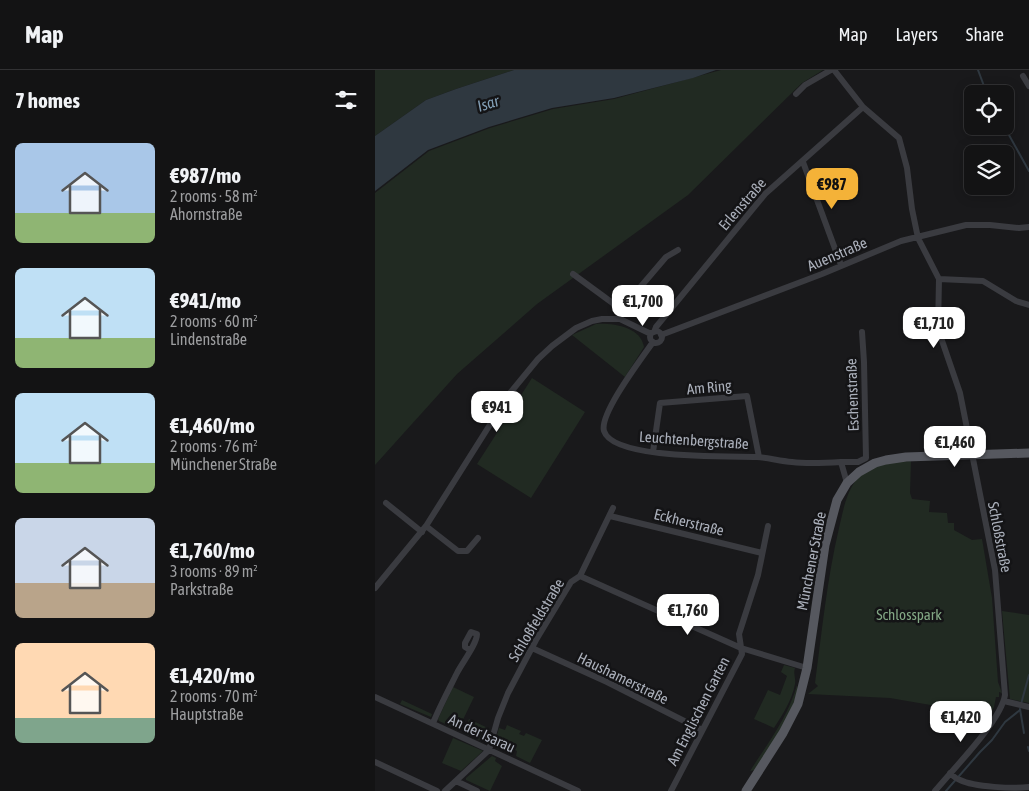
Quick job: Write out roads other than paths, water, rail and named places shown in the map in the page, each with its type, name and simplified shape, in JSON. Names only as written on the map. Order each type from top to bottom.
[{"type":"main road","name":"Münchener Straße","points":[[746,791],[793,716],[801,696],[807,668],[825,545],[837,500],[847,483],[859,472],[875,463],[906,457],[1029,453]]},
{"type":"street","points":[[796,94],[805,85],[833,70]]},
{"type":"street","name":"Schloßstraße","points":[[833,70],[863,107],[899,138],[907,168],[918,238],[939,279],[939,329],[960,393],[995,570],[1007,702]]},
{"type":"street","points":[[1023,76],[1029,86]]},
{"type":"street","name":"Erlenstraße","points":[[652,333],[765,194],[863,107]]},
{"type":"street","points":[[803,162],[841,265]]},
{"type":"street","name":"Auenstraße","points":[[661,335],[822,274],[901,241],[966,225],[1029,227]]},
{"type":"street","points":[[620,319],[625,305],[666,257],[678,250]]},
{"type":"street","points":[[573,274],[618,307],[620,319]]},
{"type":"street","points":[[939,279],[983,281],[1016,301],[1029,305]]},
{"type":"street","points":[[375,588],[424,529],[503,403],[538,359],[576,328],[602,318],[620,319],[652,333],[659,332],[661,341],[653,342],[651,340],[652,333]]},
{"type":"street","name":"Eschenstraße","points":[[862,332],[867,458]]},
{"type":"street","name":"Leuchtenbergstraße","points":[[653,342],[623,385],[609,411],[603,426],[605,433],[610,439],[625,447],[653,452],[759,457],[792,462],[841,462]]},
{"type":"street","name":"Am Ring","points":[[653,452],[660,403],[747,396],[759,457]]},
{"type":"street","points":[[847,483],[841,462],[859,462],[867,458],[875,463]]},
{"type":"street","points":[[386,503],[458,551],[467,551],[478,538]]},
{"type":"street","name":"Schloßfeldstraße","points":[[489,750],[498,718],[508,693],[571,582],[579,576],[613,508]]},
{"type":"street","name":"Eckherstraße","points":[[610,516],[762,553]]},
{"type":"street","name":"Am Englischen Garten","points":[[671,791],[742,654],[739,634],[755,584],[768,526]]},
{"type":"street","points":[[579,576],[741,648],[807,668]]},
{"type":"street","name":"Haushamerstraße","points":[[532,648],[607,682],[702,730]]},
{"type":"street","points":[[433,723],[470,650]]},
{"type":"street","name":"An der Isarau","points":[[375,697],[578,791]]},
{"type":"street","points":[[935,791],[954,776],[1007,702],[1029,707]]},
{"type":"street","points":[[445,791],[489,750]]},
{"type":"street","points":[[375,762],[437,791]]},
{"type":"street","points":[[954,776],[969,783],[1028,788]]},
{"type":"street","points":[[456,781],[477,791]]},
{"type":"water","name":"Isar","points":[[514,70],[716,70],[693,78],[614,98],[552,108],[489,127],[428,150],[375,191],[375,136],[426,100]]},
{"type":"waterway","points":[[978,70],[984,85]]},
{"type":"waterway","points":[[1009,135],[1029,171]]},
{"type":"waterway","points":[[1021,704],[1029,675]]},
{"type":"waterway","points":[[1020,709],[1024,733]]},
{"type":"waterway","points":[[946,791],[992,740],[1005,722],[1020,710]]},
{"type":"waterway","points":[[1028,747],[1029,751]]},
{"type":"park label","name":"Schlosspark","points":[[909,614]]}]
